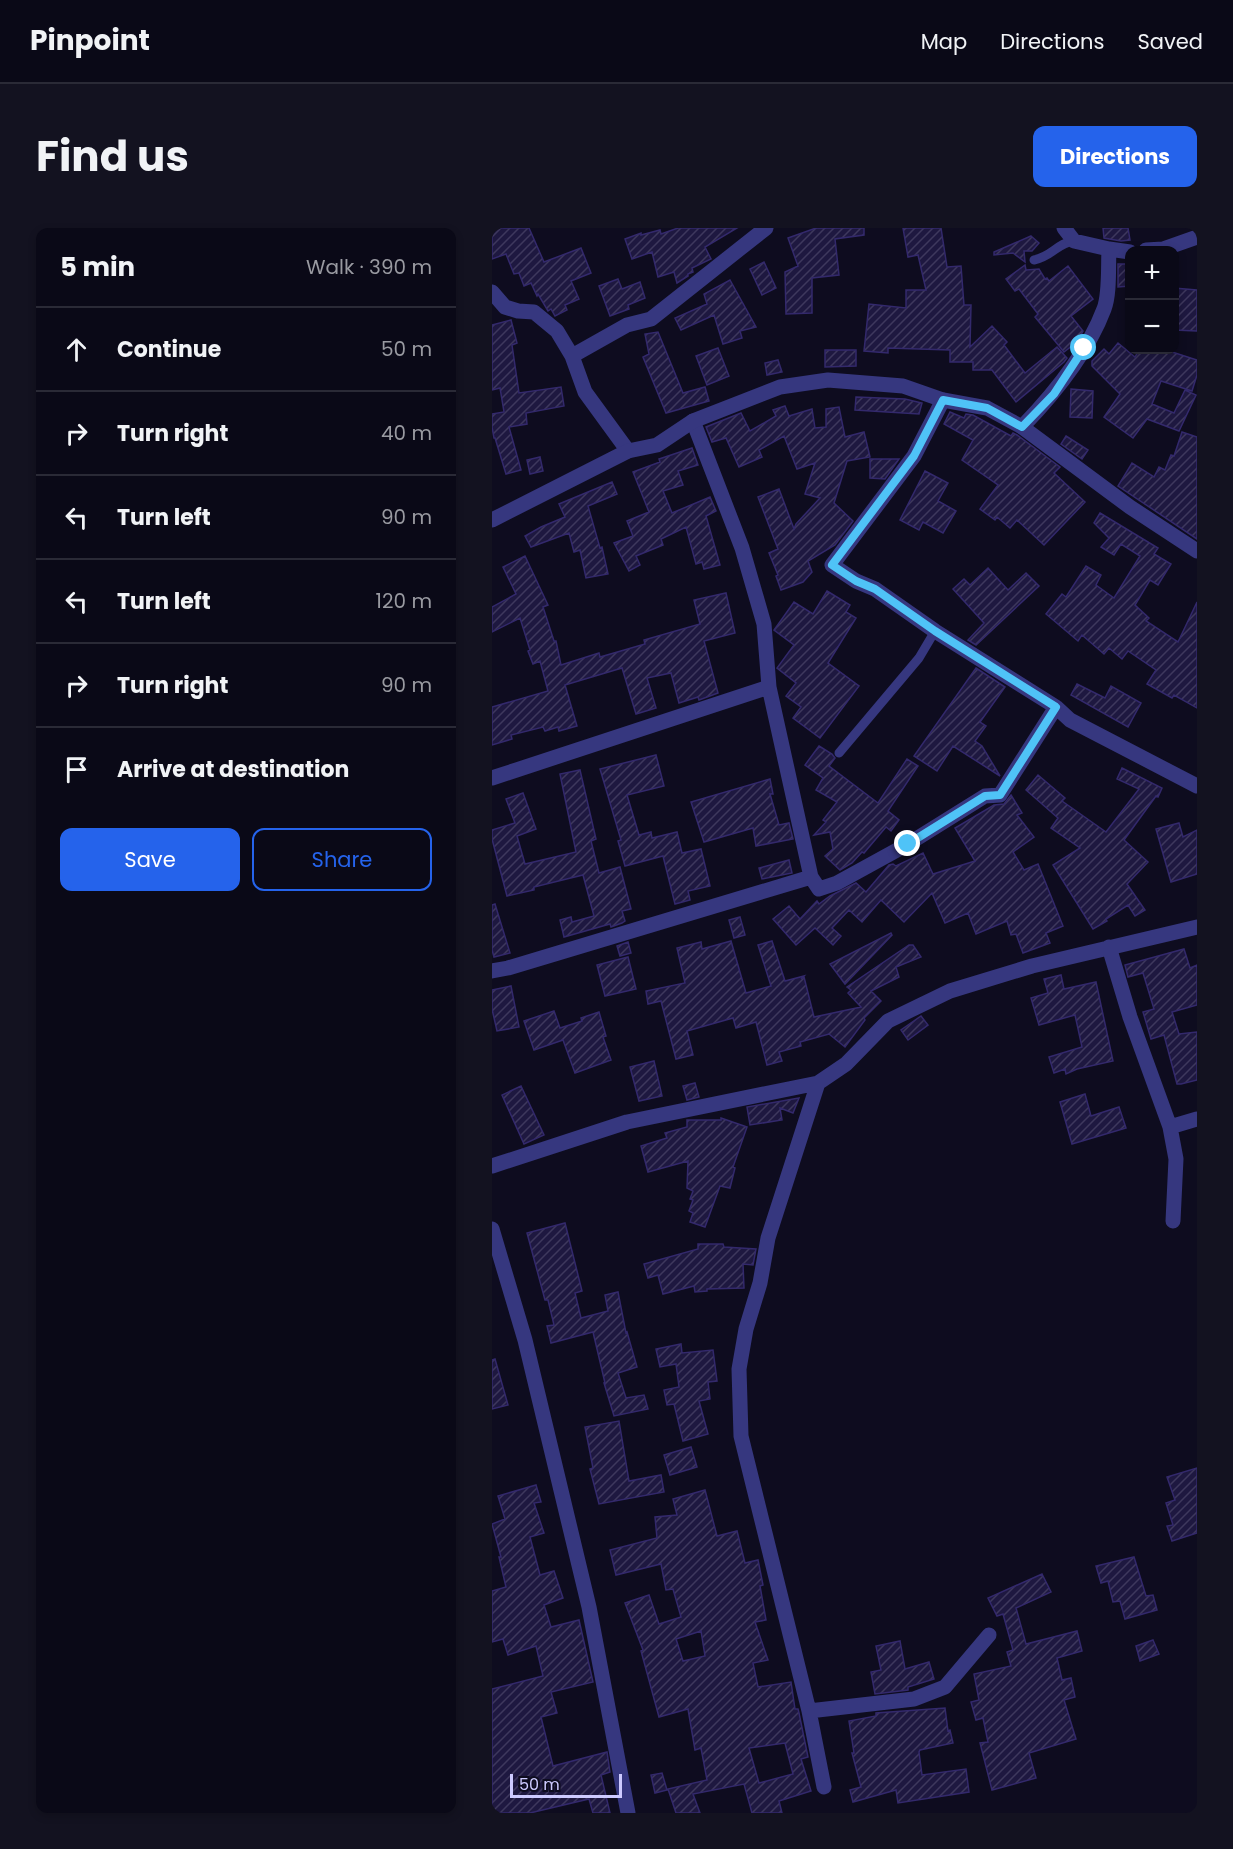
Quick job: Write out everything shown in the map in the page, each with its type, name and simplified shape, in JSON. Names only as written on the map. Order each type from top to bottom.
[{"type":"street","points":[[572,356],[627,326],[651,319],[766,228]]},
{"type":"street","points":[[1064,228],[1074,241],[1125,251]]},
{"type":"street","points":[[1172,246],[1197,237]]},
{"type":"street","points":[[1022,427],[1054,394],[1084,348],[1105,308],[1109,249]]},
{"type":"street","points":[[492,292],[498,309],[534,312],[557,331],[572,356],[585,392],[628,451]]},
{"type":"street","points":[[492,520],[628,451],[657,445],[693,421],[780,387],[828,380],[903,386],[943,400],[987,408],[1022,427],[1130,507],[1197,551]]},
{"type":"street","points":[[943,400],[914,456],[832,565],[856,581],[875,589],[935,631],[1056,707],[1070,720],[1197,786]]},
{"type":"street","points":[[693,421],[742,548],[764,624],[769,687],[811,877],[819,889],[837,883],[908,844],[985,796],[1000,795],[1056,707]]},
{"type":"street","points":[[492,778],[769,687]]},
{"type":"street","points":[[492,971],[811,877]]},
{"type":"street","points":[[492,1166],[627,1122],[818,1083],[846,1064],[888,1021],[950,991],[1032,966],[1197,927]]},
{"type":"street","points":[[1109,947],[1130,1017],[1170,1127],[1176,1159],[1173,1221]]},
{"type":"street","points":[[818,1083],[768,1238],[760,1283],[746,1329],[739,1369],[741,1436],[809,1711],[824,1787]]},
{"type":"street","points":[[1170,1127],[1197,1119]]},
{"type":"street","points":[[492,1229],[525,1340],[589,1607],[628,1813]]},
{"type":"street","points":[[809,1711],[914,1699],[945,1687],[989,1635]]},
{"type":"lane","points":[[1034,260],[1045,257],[1060,244],[1074,241]]},
{"type":"lane","points":[[838,753],[919,658],[935,631]]},
{"type":"building","points":[[492,228],[529,228],[544,262],[581,248],[591,273],[571,281],[579,299],[565,305],[567,310],[555,316],[551,309],[548,311],[531,283],[524,286],[519,273],[514,274],[506,254],[492,259]]},
{"type":"building","points":[[678,228],[737,228],[705,247],[711,259],[692,268],[693,272],[677,283],[674,272],[658,277],[652,252],[632,259],[625,239],[641,233],[641,235],[660,230],[661,234]]},
{"type":"building","points":[[816,228],[864,228],[864,235],[835,239],[839,275],[812,278],[812,313],[786,314],[785,272],[798,266],[788,238]]},
{"type":"building","points":[[903,228],[941,228],[947,267],[961,266],[964,305],[971,305],[970,347],[992,326],[1007,342],[1004,345],[1025,373],[1057,347],[1067,358],[1064,362],[1016,402],[992,370],[973,370],[973,362],[950,362],[950,350],[888,348],[888,353],[864,351],[869,304],[906,308],[906,290],[926,290],[918,255],[908,257]]},
{"type":"building","points":[[1103,228],[1128,228],[1130,240],[1104,238]]},
{"type":"building","points":[[1031,236],[1039,243],[1032,251],[1024,251],[1025,262],[1013,253],[994,255],[994,252]]},
{"type":"building","points":[[764,262],[776,288],[762,295],[750,269]]},
{"type":"building","points":[[1118,264],[1125,264],[1125,286],[1118,287]]},
{"type":"building","points":[[1025,265],[1026,270],[1039,269],[1049,281],[1068,266],[1093,299],[1071,316],[1083,331],[1077,342],[1064,352],[1035,317],[1038,314],[1019,289],[1015,291],[1006,279]]},
{"type":"building","points":[[618,279],[622,289],[640,282],[645,298],[628,305],[629,309],[610,316],[599,286]]},
{"type":"building","points":[[730,280],[756,327],[740,331],[742,338],[723,344],[714,315],[681,330],[675,318],[707,304],[704,294]]},
{"type":"building","points":[[1179,288],[1197,290],[1197,331],[1179,330]]},
{"type":"building","points":[[511,320],[517,343],[512,345],[519,393],[561,387],[564,406],[526,413],[527,424],[509,427],[521,470],[506,474],[492,427],[492,414],[504,412],[500,388],[492,390],[492,325]]},
{"type":"building","points":[[658,332],[683,393],[705,387],[709,401],[666,413],[643,357],[649,354],[645,334]]},
{"type":"building","points":[[1118,343],[1125,349],[1125,354],[1131,354],[1135,357],[1137,354],[1178,354],[1197,360],[1197,375],[1192,391],[1161,381],[1152,404],[1174,413],[1185,390],[1196,395],[1179,431],[1147,419],[1133,438],[1104,417],[1120,394],[1092,366],[1092,361],[1104,349],[1109,354]]},
{"type":"building","points":[[718,348],[729,376],[707,385],[696,356]]},
{"type":"building","points":[[825,350],[856,350],[856,366],[825,367]]},
{"type":"building","points":[[778,360],[782,372],[767,375],[765,363]]},
{"type":"building","points":[[1071,389],[1093,391],[1092,418],[1070,417]]},
{"type":"building","points":[[856,397],[905,399],[922,403],[919,414],[855,410]]},
{"type":"building","points":[[785,406],[789,416],[812,409],[815,428],[826,427],[826,409],[839,407],[845,437],[864,432],[870,457],[847,461],[834,503],[853,521],[835,545],[808,561],[812,572],[803,582],[781,590],[769,553],[778,549],[758,497],[779,489],[794,529],[820,498],[805,494],[815,463],[797,469],[784,436],[759,450],[762,457],[739,467],[726,438],[712,442],[706,427],[741,413],[750,431],[776,416],[773,410]]},
{"type":"building","points":[[950,412],[964,418],[966,414],[973,415],[1011,436],[1013,433],[1017,435],[1060,467],[1054,473],[1085,502],[1044,545],[1017,520],[1010,528],[997,517],[995,520],[980,509],[998,485],[962,460],[973,440],[944,424]]},
{"type":"building","points":[[1182,432],[1197,437],[1197,539],[1118,486],[1132,463],[1154,477],[1159,467],[1165,470],[1171,455],[1174,456]]},
{"type":"building","points":[[1066,436],[1088,450],[1082,459],[1061,444]]},
{"type":"building","points":[[692,448],[698,465],[678,471],[683,485],[663,491],[672,513],[710,497],[716,511],[706,516],[720,565],[704,569],[702,562],[696,564],[686,527],[661,539],[663,545],[636,556],[640,565],[629,571],[614,543],[633,536],[627,521],[649,512],[633,472],[660,462],[659,459]]},
{"type":"building","points":[[540,457],[543,471],[530,474],[527,460]]},
{"type":"building","points":[[870,459],[899,459],[885,479],[870,478]]},
{"type":"building","points":[[925,471],[948,483],[938,501],[956,511],[943,533],[923,522],[919,530],[900,520]]},
{"type":"building","points":[[612,482],[617,494],[588,506],[600,548],[602,547],[608,574],[586,578],[580,550],[574,552],[569,533],[531,547],[525,536],[565,517],[559,504]]},
{"type":"building","points":[[1100,513],[1158,548],[1154,554],[1171,564],[1158,585],[1150,580],[1135,605],[1149,618],[1146,621],[1178,642],[1197,602],[1197,708],[1174,695],[1172,698],[1147,684],[1156,670],[1128,651],[1122,659],[1109,648],[1104,654],[1082,635],[1078,641],[1046,614],[1062,594],[1066,597],[1086,566],[1101,575],[1096,585],[1114,598],[1140,556],[1121,544],[1114,555],[1101,547],[1109,538],[1094,523]]},
{"type":"building","points":[[525,556],[548,605],[543,607],[554,641],[556,641],[561,665],[599,653],[600,657],[645,644],[644,640],[700,624],[694,600],[726,593],[735,633],[704,641],[718,693],[699,700],[698,697],[679,703],[671,673],[647,678],[656,708],[636,714],[622,668],[565,685],[577,726],[559,731],[558,727],[545,731],[543,727],[511,735],[512,739],[492,745],[492,707],[548,691],[540,661],[533,664],[528,651],[530,650],[520,618],[492,632],[492,607],[516,594],[503,567]]},
{"type":"building","points":[[988,568],[1008,590],[1026,573],[1039,586],[976,645],[968,640],[984,623],[953,589],[964,579],[970,585]]},
{"type":"building","points":[[827,591],[850,605],[846,612],[856,618],[828,663],[859,686],[820,738],[793,718],[801,707],[786,696],[796,683],[777,668],[794,645],[774,630],[794,602],[813,614]]},
{"type":"building","points":[[976,668],[1005,687],[980,722],[986,726],[975,741],[982,746],[1000,776],[953,746],[937,771],[914,756]]},
{"type":"building","points":[[1077,684],[1105,698],[1111,686],[1141,703],[1128,727],[1071,695]]},
{"type":"building","points":[[819,746],[835,758],[829,766],[878,803],[907,759],[918,766],[888,811],[899,820],[891,831],[886,827],[864,853],[862,852],[852,863],[840,870],[825,856],[833,849],[830,832],[814,835],[826,822],[823,820],[837,802],[816,790],[823,778],[805,765]]},
{"type":"building","points":[[656,755],[664,786],[627,795],[639,835],[651,832],[652,838],[677,832],[682,853],[701,849],[710,886],[688,891],[690,900],[675,904],[663,856],[625,866],[618,841],[621,840],[600,769]]},
{"type":"building","points":[[1122,768],[1162,788],[1158,797],[1156,796],[1124,840],[1148,862],[1127,884],[1145,910],[1135,916],[1128,905],[1093,929],[1053,865],[1080,848],[1051,828],[1058,818],[1026,790],[1038,775],[1065,798],[1062,801],[1106,832],[1139,789],[1117,779]]},
{"type":"building","points":[[580,770],[596,839],[591,841],[599,873],[620,867],[631,909],[622,911],[625,921],[622,923],[611,927],[610,924],[564,937],[560,920],[571,917],[572,922],[594,916],[583,875],[507,896],[492,839],[492,830],[515,823],[506,799],[523,793],[536,829],[517,836],[525,864],[576,852],[560,774]]},
{"type":"building","points":[[770,779],[773,794],[770,794],[779,825],[789,823],[793,839],[756,846],[753,828],[704,842],[691,802]]},
{"type":"building","points":[[1011,795],[1022,813],[1017,815],[1034,837],[1013,852],[1024,870],[1038,864],[1063,926],[1046,933],[1050,943],[1023,953],[1016,934],[1011,935],[1007,921],[976,934],[968,913],[945,923],[932,893],[904,922],[881,900],[862,922],[849,910],[832,928],[841,936],[833,945],[815,928],[796,945],[773,919],[789,906],[800,919],[817,901],[819,904],[856,883],[866,892],[889,865],[896,866],[923,853],[933,874],[975,861],[955,828],[994,805],[1004,804]]},
{"type":"building","points":[[1179,823],[1183,837],[1197,830],[1197,874],[1171,882],[1156,829]]},
{"type":"building","points":[[789,860],[792,873],[762,879],[759,868]]},
{"type":"building","points":[[495,904],[510,953],[494,957],[492,905]]},
{"type":"building","points":[[740,917],[745,935],[734,938],[729,920]]},
{"type":"building","points":[[891,933],[892,935],[845,984],[830,964]]},
{"type":"building","points":[[731,941],[746,993],[771,986],[758,945],[772,941],[785,981],[804,976],[801,979],[804,977],[814,1017],[861,1007],[848,993],[851,990],[847,987],[909,945],[913,945],[921,957],[896,967],[899,977],[871,991],[881,1001],[864,1018],[865,1020],[845,1047],[829,1034],[800,1042],[801,1046],[779,1052],[782,1061],[767,1065],[756,1022],[736,1028],[733,1018],[687,1031],[693,1055],[676,1059],[661,1001],[648,1004],[646,991],[685,983],[677,948],[701,942],[702,949]]},
{"type":"building","points":[[628,942],[631,953],[620,956],[617,946]]},
{"type":"building","points":[[1184,949],[1190,968],[1197,965],[1197,1005],[1172,1012],[1179,1034],[1197,1032],[1197,1080],[1177,1084],[1164,1035],[1151,1039],[1143,1012],[1154,1009],[1143,973],[1128,977],[1125,965]]},
{"type":"building","points":[[628,957],[636,989],[605,996],[597,965]]},
{"type":"building","points":[[1061,975],[1064,989],[1096,982],[1113,1061],[1077,1069],[1066,1074],[1065,1069],[1054,1073],[1049,1057],[1082,1047],[1075,1015],[1039,1025],[1031,998],[1048,993],[1044,979]]},
{"type":"building","points":[[511,986],[519,1027],[497,1031],[492,1009],[492,990]]},
{"type":"building","points":[[554,1011],[560,1028],[582,1021],[581,1018],[599,1012],[606,1036],[603,1037],[611,1060],[575,1073],[563,1040],[534,1050],[524,1021]]},
{"type":"building","points":[[921,1016],[928,1025],[908,1040],[901,1030]]},
{"type":"building","points":[[654,1061],[662,1096],[639,1101],[630,1067]]},
{"type":"building","points":[[695,1083],[699,1097],[687,1100],[683,1086]]},
{"type":"building","points":[[521,1086],[544,1135],[524,1144],[502,1095]]},
{"type":"building","points":[[1085,1094],[1091,1116],[1119,1107],[1126,1128],[1072,1144],[1060,1102]]},
{"type":"building","points":[[799,1098],[793,1113],[780,1108],[782,1120],[750,1125],[747,1107]]},
{"type":"building","points":[[721,1118],[747,1127],[733,1167],[735,1168],[730,1188],[720,1186],[705,1227],[690,1222],[693,1213],[689,1211],[693,1200],[690,1199],[693,1191],[687,1188],[688,1161],[648,1172],[641,1146],[667,1138],[665,1133],[687,1127],[687,1120],[721,1120]]},
{"type":"building","points":[[565,1223],[582,1291],[575,1293],[581,1318],[608,1311],[605,1295],[618,1292],[626,1333],[637,1367],[618,1373],[626,1398],[644,1395],[648,1409],[614,1416],[593,1332],[551,1343],[547,1326],[554,1325],[527,1233]]},
{"type":"building","points":[[698,1244],[723,1244],[724,1247],[756,1249],[753,1265],[743,1264],[744,1288],[707,1289],[707,1291],[695,1292],[694,1286],[663,1294],[658,1275],[648,1278],[644,1264],[698,1249]]},
{"type":"building","points":[[681,1344],[682,1353],[713,1350],[717,1381],[708,1382],[710,1399],[699,1401],[708,1434],[683,1441],[674,1404],[667,1405],[664,1390],[679,1387],[676,1364],[660,1367],[656,1349]]},
{"type":"building","points":[[495,1359],[508,1405],[492,1409],[492,1360]]},
{"type":"building","points":[[619,1421],[629,1481],[661,1475],[664,1492],[599,1504],[590,1469],[593,1468],[585,1427]]},
{"type":"building","points":[[691,1447],[697,1467],[670,1475],[664,1455]]},
{"type":"building","points":[[1197,1468],[1197,1533],[1172,1541],[1167,1526],[1173,1525],[1166,1503],[1175,1500],[1167,1477]]},
{"type":"building","points":[[536,1485],[541,1502],[534,1503],[544,1533],[530,1537],[540,1575],[554,1571],[563,1598],[544,1605],[551,1627],[579,1620],[593,1682],[551,1692],[557,1713],[541,1717],[553,1766],[607,1752],[610,1772],[601,1775],[610,1813],[593,1813],[589,1799],[530,1813],[492,1813],[492,1689],[543,1676],[536,1646],[508,1655],[503,1639],[492,1642],[492,1591],[506,1587],[492,1524],[505,1519],[498,1496]]},
{"type":"building","points":[[705,1490],[717,1536],[737,1531],[745,1563],[758,1560],[766,1620],[755,1622],[768,1660],[753,1663],[758,1687],[791,1682],[795,1709],[798,1709],[808,1757],[801,1759],[811,1791],[779,1801],[782,1813],[752,1813],[744,1784],[693,1794],[700,1813],[676,1813],[668,1789],[707,1780],[701,1748],[695,1750],[688,1709],[659,1717],[641,1651],[643,1650],[625,1603],[649,1595],[659,1624],[681,1617],[673,1589],[666,1590],[661,1564],[616,1575],[610,1550],[657,1538],[655,1517],[677,1515],[673,1499]],"holes":[[[701,1631],[705,1656],[683,1661],[676,1639]],[[785,1743],[793,1774],[759,1783],[749,1748]]]},
{"type":"building","points":[[1134,1557],[1146,1596],[1153,1595],[1157,1610],[1125,1619],[1120,1601],[1113,1602],[1108,1581],[1101,1583],[1096,1566]]},
{"type":"building","points":[[1042,1574],[1051,1592],[1016,1608],[1026,1644],[1077,1631],[1082,1651],[1057,1658],[1062,1680],[1071,1678],[1075,1697],[1064,1700],[1076,1739],[1029,1753],[1036,1778],[992,1790],[980,1743],[988,1742],[983,1718],[976,1720],[971,1702],[979,1700],[974,1674],[1011,1666],[1007,1652],[1013,1650],[1003,1614],[997,1616],[988,1598]]},
{"type":"building","points":[[1153,1640],[1159,1654],[1140,1661],[1136,1646]]},
{"type":"building","points":[[900,1641],[905,1669],[929,1662],[934,1679],[908,1687],[908,1690],[875,1694],[871,1672],[881,1670],[876,1646]]},
{"type":"building","points":[[945,1708],[948,1731],[950,1730],[953,1743],[920,1750],[922,1775],[966,1769],[969,1792],[898,1803],[896,1790],[853,1802],[850,1790],[861,1787],[852,1753],[854,1753],[849,1721],[876,1716],[876,1713]]},
{"type":"building","points":[[662,1773],[667,1790],[655,1793],[651,1775]]},
{"type":"route","points":[[908,844],[985,796],[1000,795],[1056,707],[935,631],[875,589],[856,581],[832,565],[914,456],[943,400],[987,408],[1022,427],[1054,394],[1084,348]]}]
